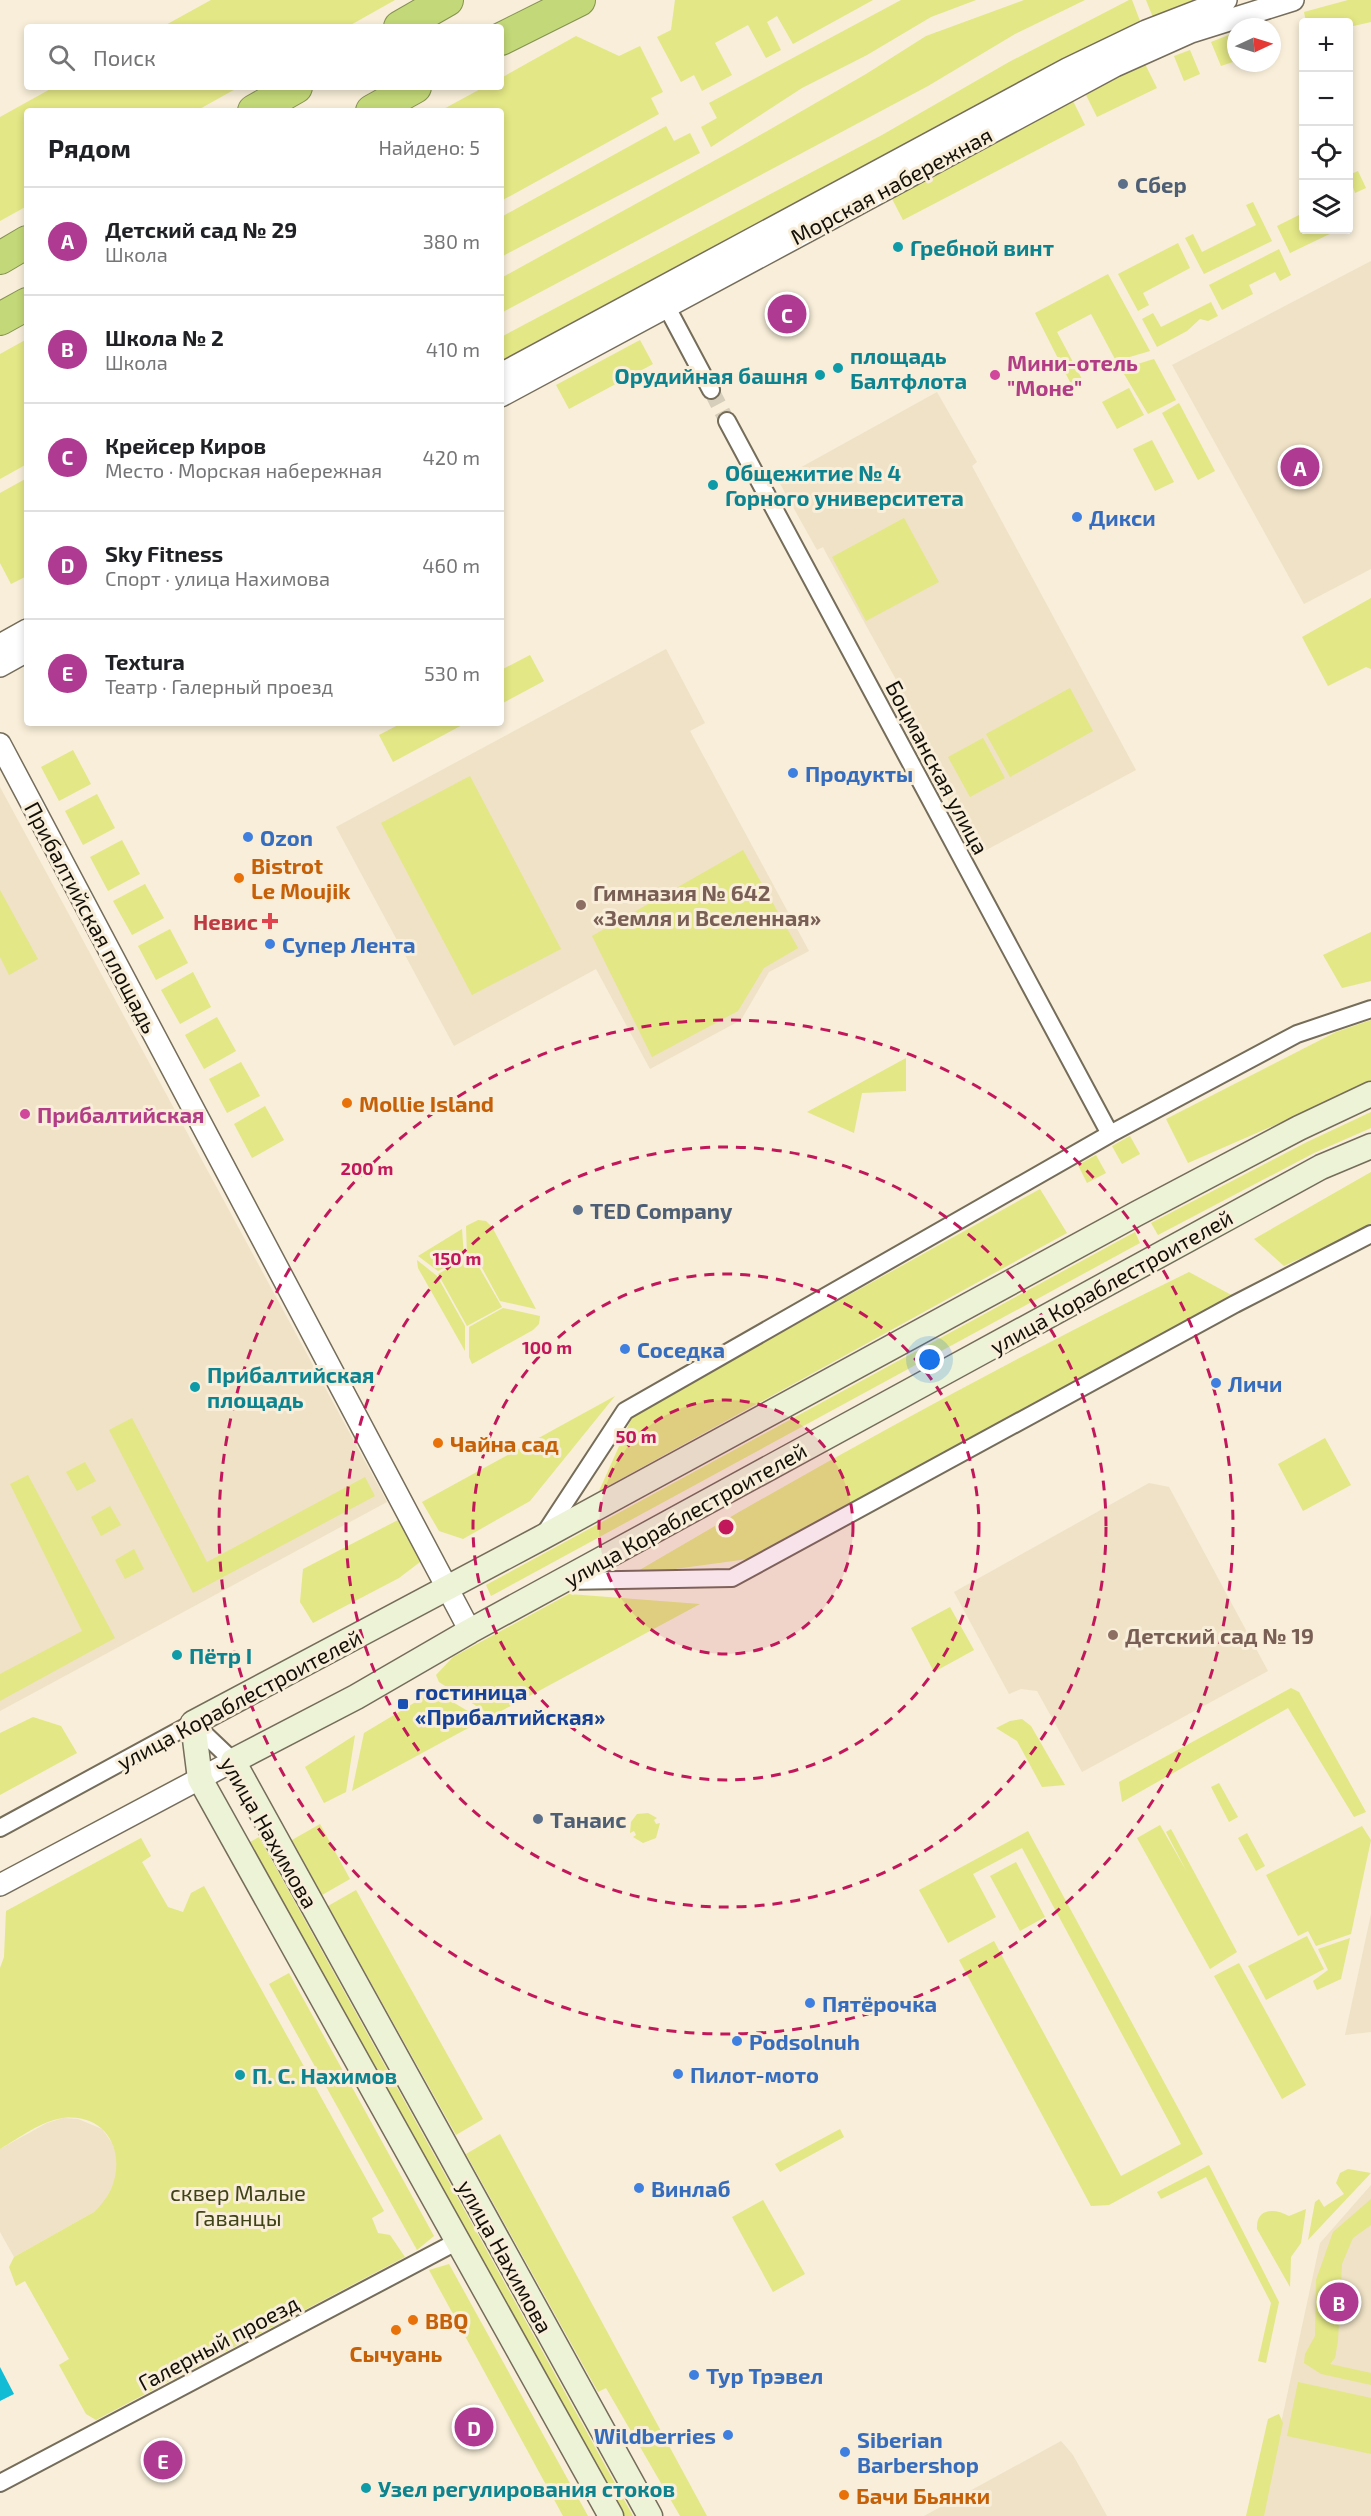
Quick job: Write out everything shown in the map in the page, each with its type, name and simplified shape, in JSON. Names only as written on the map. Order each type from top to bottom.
[{"type":"highway","points":[[405,24],[447,0]]},
{"type":"highway","points":[[504,38],[579,0]]},
{"type":"highway","points":[[259,108],[291,90]]},
{"type":"highway","points":[[377,108],[410,90]]},
{"type":"highway","points":[[0,258],[24,244]]},
{"type":"highway","points":[[0,319],[24,306]]},
{"type":"main road","name":"улица Кораблестроителей","points":[[193,1723],[542,1538],[1136,1214],[1299,1128],[1371,1094]]},
{"type":"main road","name":"улица Кораблестроителей","points":[[233,1761],[356,1697],[561,1581],[1321,1167],[1371,1146]]},
{"type":"main road","name":"улица Нахимова","points":[[193,1723],[200,1779],[611,2516]]},
{"type":"main road","name":"улица Нахимова","points":[[233,1761],[650,2516]]},
{"type":"street","name":"Морская набережная","points":[[504,394],[662,297],[1077,64],[1154,27],[1226,0]]},
{"type":"street","name":"Морская набережная","points":[[504,373],[662,297],[1115,66],[1191,32],[1293,0]]},
{"type":"street","points":[[662,297],[711,390]]},
{"type":"street","name":"Боцманская улица","points":[[727,421],[1110,1134]]},
{"type":"street","points":[[0,645],[24,632]]},
{"type":"street","points":[[0,666],[24,653]]},
{"type":"street","name":"Прибалтийская площадь","points":[[0,744],[470,1631]]},
{"type":"street","name":"улица Кораблестроителей","points":[[542,1538],[625,1411],[1110,1134],[1297,1034],[1371,1009]]},
{"type":"street","points":[[561,1581],[732,1578],[1235,1304],[1371,1234]]},
{"type":"street","name":"улица Кораблестроителей","points":[[0,1828],[193,1723]]},
{"type":"street","name":"улица Нахимова","points":[[193,1723],[233,1761]]},
{"type":"street","name":"улица Кораблестроителей","points":[[0,1885],[233,1761]]},
{"type":"street","name":"Галерный проезд","points":[[0,2483],[458,2241]]},
{"type":"shaded area","points":[[1371,261],[1371,569],[1304,604],[1172,365]]},
{"type":"shaded area","points":[[937,392],[977,462],[972,466],[1136,770],[977,855],[890,690],[899,685],[823,547],[817,550],[778,480]]},
{"type":"shaded area","name":"Гимназия № 642 «Земля и Вселенная»","points":[[666,649],[705,723],[690,731],[809,951],[769,972],[741,1020],[650,1069],[596,969],[454,1046],[336,827]]},
{"type":"shaded area","points":[[0,787],[387,1502],[0,1711]]},
{"type":"shaded area","name":"Детский сад № 19","points":[[1149,1483],[1169,1487],[1268,1671],[1082,1772],[1037,1691],[1021,1689],[1009,1694],[954,1592]]},
{"type":"shaded area","points":[[1371,1914],[1371,2032],[1345,2035]]},
{"type":"shaded area","points":[[63,2118],[78,2119],[102,2129],[112,2143],[118,2159],[118,2174],[105,2202],[94,2212],[14,2257],[0,2232],[0,2149],[47,2123]]},
{"type":"shaded area","points":[[1371,2185],[1371,2516],[1261,2516],[1320,2243]]},
{"type":"shaded area","points":[[1061,2441],[1073,2455],[1107,2516],[924,2516]]},
{"type":"green space","points":[[211,0],[395,0],[352,24],[167,24]]},
{"type":"green space","points":[[675,0],[873,0],[793,44],[777,16],[767,22],[781,50],[766,58],[748,25],[715,43],[732,75],[702,91],[694,75],[681,82],[657,37],[671,30]]},
{"type":"green space","points":[[901,0],[976,0],[931,17],[867,55],[802,88],[711,147],[701,127],[717,118],[709,103]]},
{"type":"green space","points":[[1024,0],[1085,0],[1015,34],[928,86],[504,311],[504,276],[741,146],[866,74],[926,36]]},
{"type":"green space","points":[[1129,0],[1132,0],[1142,26],[504,368],[504,335],[882,135],[1009,62]]},
{"type":"green space","points":[[1146,0],[1214,0],[1154,20]]},
{"type":"green space","points":[[1348,0],[1371,0],[1371,22],[1353,26],[1353,18],[1305,18],[1304,12]]},
{"type":"green space","points":[[576,36],[619,56],[640,46],[663,92],[651,98],[659,114],[504,199],[504,108],[446,108],[478,90],[504,90],[504,76]]},
{"type":"green space","points":[[1227,36],[1227,64],[1221,66],[1211,42]]},
{"type":"green space","points":[[1190,50],[1200,74],[1184,81],[1174,56]]},
{"type":"green space","points":[[1145,64],[1157,88],[1097,117],[1085,93]]},
{"type":"green space","points":[[49,90],[234,90],[201,108],[24,108],[24,208],[0,221],[0,117]]},
{"type":"green space","points":[[1072,99],[1085,125],[903,220],[890,195]]},
{"type":"green space","points":[[666,126],[674,141],[690,133],[700,153],[504,255],[504,215]]},
{"type":"green space","points":[[1358,171],[1366,188],[1355,193],[1353,187],[1353,173]]},
{"type":"green space","points":[[1253,202],[1272,241],[1204,274],[1185,238],[1193,234],[1202,252],[1256,225],[1246,205]]},
{"type":"green space","points":[[1299,215],[1299,234],[1330,234],[1290,253],[1277,226]]},
{"type":"green space","points":[[1178,243],[1190,268],[1143,293],[1149,305],[1138,311],[1118,274]]},
{"type":"green space","points":[[1279,249],[1291,275],[1280,281],[1275,272],[1249,285],[1253,294],[1222,310],[1209,285]]},
{"type":"green space","points":[[1108,274],[1150,351],[1116,361],[1091,314],[1057,332],[1082,379],[1071,384],[1035,313]]},
{"type":"green space","points":[[1211,302],[1218,316],[1208,321],[1200,319],[1187,331],[1157,347],[1142,319],[1153,313],[1161,327]]},
{"type":"green space","points":[[640,340],[653,364],[569,409],[556,385]]},
{"type":"green space","points":[[24,341],[24,466],[0,479],[0,354]]},
{"type":"green space","points":[[1154,359],[1176,400],[1148,414],[1121,369]]},
{"type":"green space","points":[[1129,388],[1144,415],[1117,429],[1102,402]]},
{"type":"green space","points":[[1179,403],[1215,471],[1198,480],[1162,413]]},
{"type":"green space","points":[[1152,440],[1174,482],[1155,491],[1133,449]]},
{"type":"green space","points":[[24,480],[24,578],[11,584],[0,563],[0,493]]},
{"type":"green space","points":[[904,518],[939,582],[866,621],[832,557]]},
{"type":"green space","points":[[1371,598],[1371,669],[1366,667],[1328,686],[1302,637]]},
{"type":"green space","points":[[530,655],[544,681],[504,702],[504,668]]},
{"type":"green space","points":[[1070,688],[1093,731],[1010,777],[986,734]]},
{"type":"green space","points":[[396,726],[460,726],[393,762],[379,735]]},
{"type":"green space","points":[[983,738],[1005,778],[970,797],[948,757]]},
{"type":"green space","points":[[73,750],[91,784],[59,801],[41,767]]},
{"type":"green space","points":[[470,776],[561,949],[472,995],[381,823]]},
{"type":"green space","points":[[97,794],[115,828],[83,845],[65,811]]},
{"type":"green space","points":[[122,840],[140,874],[108,891],[90,857]]},
{"type":"green space","points":[[743,850],[798,948],[764,968],[738,1011],[652,1057],[592,936]]},
{"type":"green space","points":[[145,884],[164,918],[132,935],[113,901]]},
{"type":"green space","points":[[0,890],[38,959],[9,975],[0,957]]},
{"type":"green space","points":[[170,929],[188,963],[156,980],[138,946]]},
{"type":"green space","points":[[1371,932],[1371,981],[1342,988],[1323,955]]},
{"type":"green space","points":[[193,972],[211,1007],[180,1024],[161,990]]},
{"type":"green space","points":[[217,1017],[236,1051],[204,1069],[185,1035]]},
{"type":"green space","points":[[1371,1020],[1371,1083],[1188,1163],[1166,1119],[1336,1032]]},
{"type":"green space","points":[[906,1058],[906,1091],[862,1093],[854,1133],[807,1112]]},
{"type":"green space","points":[[241,1062],[260,1096],[227,1113],[209,1079]]},
{"type":"green space","points":[[265,1106],[284,1140],[252,1158],[234,1124]]},
{"type":"green space","points":[[1371,1112],[1371,1128],[1314,1153],[1158,1235],[1151,1223],[1307,1142]]},
{"type":"green space","points":[[1130,1136],[1140,1154],[1122,1164],[1112,1146]]},
{"type":"green space","points":[[1096,1155],[1106,1173],[1087,1183],[1078,1165]]},
{"type":"green space","points":[[1371,1172],[1371,1226],[1284,1266],[1254,1239]]},
{"type":"green space","points":[[1040,1189],[1067,1233],[599,1491],[633,1415]]},
{"type":"green space","points":[[478,1220],[486,1221],[492,1227],[536,1309],[500,1301],[474,1253],[467,1255],[466,1226]]},
{"type":"green space","points":[[462,1229],[464,1257],[438,1271],[418,1256]]},
{"type":"green space","points":[[1135,1232],[1140,1243],[491,1596],[486,1585]]},
{"type":"green space","points":[[472,1255],[502,1307],[467,1326],[438,1274]]},
{"type":"green space","points":[[417,1260],[437,1276],[465,1326],[465,1351],[418,1268]]},
{"type":"green space","points":[[1189,1272],[1235,1297],[748,1559],[631,1575],[907,1418],[1047,1343]]},
{"type":"green space","points":[[503,1308],[540,1316],[539,1324],[533,1330],[472,1364],[469,1357],[469,1327]]},
{"type":"green space","points":[[615,1396],[530,1501],[463,1539],[439,1531],[422,1502]]},
{"type":"green space","points":[[132,1418],[207,1562],[365,1477],[375,1496],[193,1593],[109,1430]]},
{"type":"green space","points":[[1325,1438],[1351,1485],[1303,1511],[1278,1464]]},
{"type":"green space","points":[[85,1462],[96,1481],[77,1491],[66,1472]]},
{"type":"green space","points":[[28,1475],[115,1638],[0,1701],[0,1674],[82,1631],[10,1484]]},
{"type":"green space","points":[[110,1506],[121,1525],[101,1536],[91,1517]]},
{"type":"green space","points":[[400,1519],[417,1549],[420,1562],[399,1578],[313,1623],[300,1602],[303,1569]]},
{"type":"green space","points":[[134,1549],[144,1569],[125,1579],[115,1560]]},
{"type":"green space","points":[[569,1594],[700,1604],[492,1716],[439,1682],[436,1675],[453,1657]]},
{"type":"green space","points":[[950,1607],[974,1650],[934,1672],[911,1628]]},
{"type":"green space","points":[[1291,1688],[1299,1692],[1366,1812],[1354,1817],[1288,1708],[1122,1802],[1119,1782]]},
{"type":"green space","points":[[434,1691],[483,1720],[352,1791],[364,1733]]},
{"type":"green space","points":[[33,1717],[61,1726],[77,1753],[0,1795],[0,1733]]},
{"type":"green space","points":[[1022,1719],[1031,1726],[1065,1785],[1042,1787],[1017,1741],[996,1728],[1010,1721]]},
{"type":"green space","points":[[355,1735],[346,1792],[324,1803],[305,1767]]},
{"type":"green space","points":[[1219,1783],[1238,1817],[1229,1822],[1211,1787]]},
{"type":"green space","points":[[648,1813],[657,1818],[654,1820],[656,1824],[660,1823],[656,1838],[643,1843],[633,1837],[636,1835],[634,1831],[630,1833],[631,1822],[637,1814]]},
{"type":"green space","points":[[320,1824],[350,1879],[322,1895],[292,1840]]},
{"type":"green space","points":[[1160,1825],[1187,1872],[1166,1832],[1171,1829],[1237,1952],[1210,1969],[1137,1838]]},
{"type":"green space","points":[[1362,1826],[1371,1840],[1351,1934],[1316,1946],[1308,1931],[1298,1936],[1266,1875]]},
{"type":"green space","points":[[1028,1831],[1203,2154],[1109,2205],[1091,2206],[959,1960],[994,1941],[1121,2176],[1181,2144],[1022,1848],[973,1874],[996,1917],[948,1943],[919,1890]]},
{"type":"green space","points":[[1247,1833],[1265,1866],[1256,1871],[1238,1838]]},
{"type":"green space","points":[[259,1837],[633,2516],[620,2516],[250,1842]]},
{"type":"green space","name":"сквер Малые Гаванцы","points":[[141,1838],[151,1856],[142,1862],[168,1907],[183,1912],[191,1893],[204,1886],[384,2211],[372,2218],[378,2233],[390,2235],[405,2257],[96,2420],[86,2414],[59,2365],[69,2359],[25,2281],[16,2286],[9,2267],[14,2257],[94,2212],[106,2198],[114,2182],[115,2150],[108,2136],[97,2125],[82,2119],[63,2118],[38,2126],[0,2149],[0,1968],[4,1957],[6,1911]]},
{"type":"green space","points":[[1016,1862],[1045,1917],[1020,1931],[990,1876]]},
{"type":"green space","points":[[356,1890],[483,2119],[456,2135],[328,1906]]},
{"type":"green space","points":[[1307,1936],[1324,1969],[1266,2000],[1248,1966]]},
{"type":"green space","points":[[1350,1938],[1341,1979],[1317,1990],[1313,1981],[1328,1970],[1318,1949]]},
{"type":"green space","points":[[1239,1963],[1306,2085],[1282,2099],[1214,1976]]},
{"type":"green space","points":[[289,1973],[434,2236],[417,2250],[269,1984]]},
{"type":"green space","points":[[840,2129],[844,2137],[780,2172],[775,2164]]},
{"type":"green space","points":[[500,2134],[707,2516],[680,2516],[606,2388],[598,2392],[466,2154]]},
{"type":"green space","points":[[1209,2165],[1279,2302],[1266,2363],[1258,2361],[1271,2303],[1206,2177],[1161,2199],[1157,2192]]},
{"type":"green space","points":[[1348,2169],[1371,2173],[1308,2240],[1315,2202],[1319,2199],[1324,2207],[1344,2194],[1336,2183],[1340,2173]]},
{"type":"green space","points":[[1371,2199],[1371,2225],[1353,2238],[1342,2264],[1338,2341],[1335,2358],[1330,2364],[1371,2373],[1371,2385],[1321,2374],[1304,2363],[1305,2354],[1315,2336],[1316,2280],[1333,2232]]},
{"type":"green space","points":[[763,2200],[805,2274],[773,2292],[732,2217]]},
{"type":"green space","points":[[1306,2209],[1301,2243],[1291,2257],[1290,2287],[1257,2229],[1257,2222],[1259,2217],[1267,2212],[1278,2212],[1289,2216]]},
{"type":"green space","points":[[449,2264],[588,2516],[563,2516],[429,2270]]},
{"type":"green space","points":[[1298,2382],[1371,2398],[1371,2454],[1287,2436]]},
{"type":"green space","points":[[1279,2414],[1283,2423],[1264,2516],[1246,2516],[1268,2419]]},
{"type":"water","points":[[0,2367],[14,2394],[0,2401]]},
{"type":"tunnel","points":[[711,390],[727,421]]},
{"type":"place","name":"Сбер","points":[[1123,184]]},
{"type":"place","name":"Гребной винт","points":[[898,247]]},
{"type":"place","name":"Крейсер Киров","points":[[787,314]]},
{"type":"place","name":"площадь Балтфлота","points":[[838,368]]},
{"type":"place","name":"Орудийная башня","points":[[820,375]]},
{"type":"place","name":"Мини-отель \"Моне\"","points":[[995,375]]},
{"type":"place","name":"Детский сад № 29","points":[[1300,467]]},
{"type":"place","name":"Общежитие № 4 Горного университета","points":[[713,485]]},
{"type":"place","name":"Дикси","points":[[1077,517]]},
{"type":"place","name":"Продукты","points":[[793,773]]},
{"type":"place","name":"Ozon","points":[[248,837]]},
{"type":"place","name":"Bistrot Le Moujik","points":[[239,878]]},
{"type":"place","name":"Гимназия № 642 «Земля и Вселенная»","points":[[581,905]]},
{"type":"place","name":"Невис","points":[[270,921]]},
{"type":"place","name":"Супер Лента","points":[[270,944]]},
{"type":"place","name":"Mollie Island","points":[[347,1103]]},
{"type":"place","name":"Прибалтийская","points":[[25,1114]]},
{"type":"place","name":"TED Company","points":[[578,1210]]},
{"type":"place","name":"Соседка","points":[[625,1349]]},
{"type":"place","name":"Личи","points":[[1216,1383]]},
{"type":"place","name":"Прибалтийская площадь","points":[[195,1387]]},
{"type":"place","name":"Чайна сад","points":[[438,1443]]},
{"type":"place","name":"Детский сад № 19","points":[[1113,1635]]},
{"type":"place","name":"Пётр I","points":[[177,1655]]},
{"type":"place","name":"гостиница «Прибалтийская»","points":[[403,1704]]},
{"type":"place","name":"Танаис","points":[[538,1819]]},
{"type":"place","name":"Пятёрочка","points":[[810,2003]]},
{"type":"place","name":"Podsolnuh","points":[[737,2041]]},
{"type":"place","name":"Пилот-мото","points":[[678,2074]]},
{"type":"place","name":"П. С. Нахимов","points":[[240,2075]]},
{"type":"place","name":"Винлаб","points":[[639,2188]]},
{"type":"place","name":"Школа № 2","points":[[1339,2302]]},
{"type":"place","name":"BBQ","points":[[413,2320]]},
{"type":"place","name":"Сычуань","points":[[396,2330]]},
{"type":"place","name":"Тур Трэвел","points":[[694,2375]]},
{"type":"place","name":"Sky Fitness","points":[[474,2427]]},
{"type":"place","name":"Wildberries","points":[[728,2435]]},
{"type":"place","name":"Siberian Barbershop","points":[[845,2452]]},
{"type":"place","name":"Textura","points":[[163,2460]]},
{"type":"place","name":"Узел регулирования стоков","points":[[366,2488]]},
{"type":"place","name":"Бачи Бьянки","points":[[844,2495]]}]
